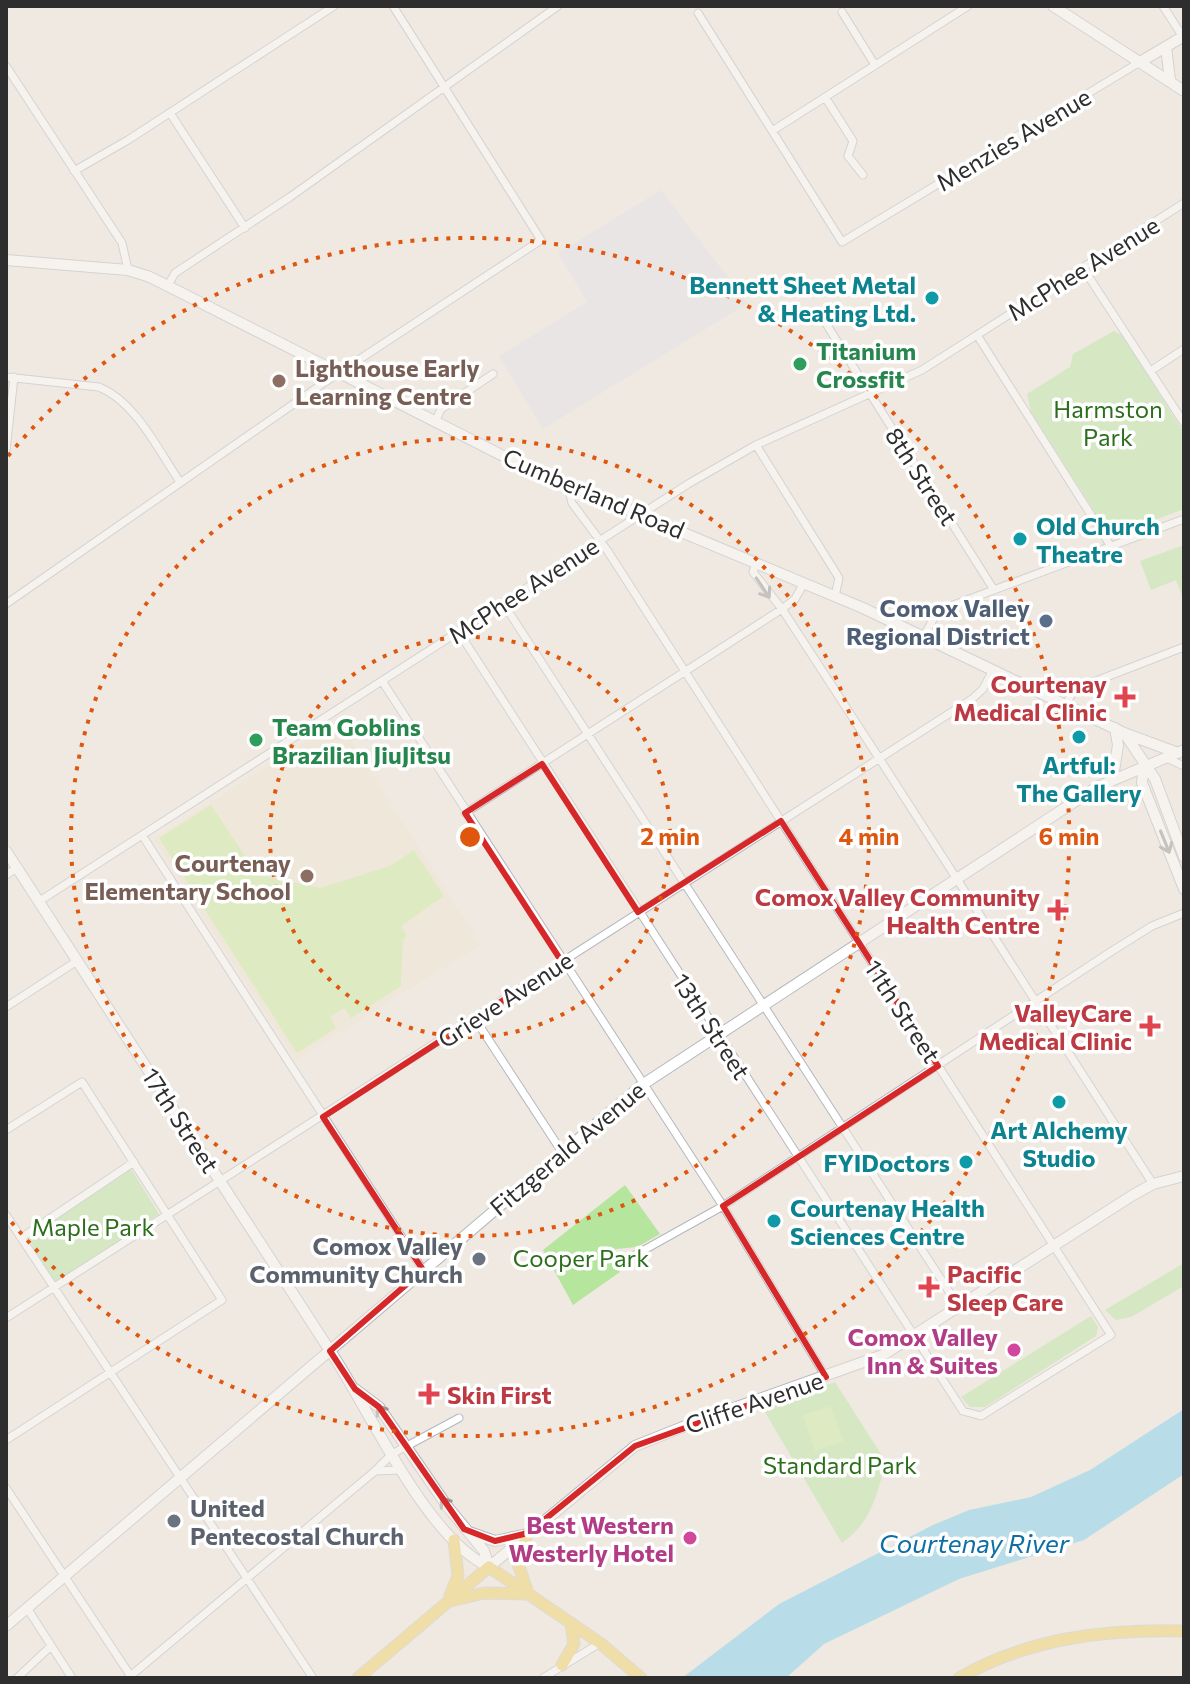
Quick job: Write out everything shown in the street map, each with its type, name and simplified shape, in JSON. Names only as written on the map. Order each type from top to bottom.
[{"type":"main road","points":[[446,1602],[484,1593],[528,1594],[517,1561],[528,1533]]},
{"type":"main road","points":[[446,1602],[458,1576],[454,1540]]},
{"type":"main road","name":"17th Street","points":[[489,1567],[600,1643],[641,1678]]},
{"type":"main road","name":"Cliffe Avenue","points":[[358,1678],[489,1567]]},
{"type":"main road","points":[[562,1665],[574,1644],[571,1624]]},
{"type":"main road","points":[[959,1678],[990,1663],[1068,1636],[1184,1631]]},
{"type":"street","points":[[74,171],[170,113],[334,6]]},
{"type":"street","points":[[6,604],[180,482],[541,240],[393,6]]},
{"type":"street","points":[[168,285],[175,273],[245,228],[558,6]]},
{"type":"street","points":[[698,13],[772,131],[968,6]]},
{"type":"street","points":[[1053,6],[1184,91]]},
{"type":"street","points":[[1163,6],[1183,37]]},
{"type":"street","points":[[842,12],[875,65]]},
{"type":"street","name":"Menzies Avenue","points":[[772,131],[842,242],[1183,37]]},
{"type":"street","points":[[1166,47],[1170,80]]},
{"type":"street","points":[[6,66],[122,243],[128,270]]},
{"type":"street","points":[[825,97],[853,141],[848,156],[863,175]]},
{"type":"street","points":[[170,113],[245,228]]},
{"type":"street","name":"McPhee Avenue","points":[[38,902],[641,514],[756,445],[922,370],[1184,203]]},
{"type":"street","name":"Cumberland Road","points":[[6,260],[128,270],[168,285],[568,486],[835,596],[1119,730],[1181,751]]},
{"type":"street","points":[[1083,268],[1184,423]]},
{"type":"street","name":"8th Street","points":[[825,322],[994,590]]},
{"type":"street","points":[[977,335],[1110,545]]},
{"type":"street","points":[[1152,370],[1184,349]]},
{"type":"street","points":[[436,420],[441,409],[493,374]]},
{"type":"street","points":[[6,450],[10,377],[99,387],[112,392],[125,404],[180,482]]},
{"type":"street","points":[[756,445],[839,578],[835,596]]},
{"type":"street","name":"11th Street","points":[[568,486],[572,503],[860,942],[1111,1335],[981,1416],[971,1416]]},
{"type":"street","points":[[924,636],[938,613],[1184,519]]},
{"type":"street","points":[[756,563],[753,572],[782,609],[1153,1184]]},
{"type":"street","points":[[465,813],[782,609],[795,599],[804,583]]},
{"type":"street","points":[[503,603],[959,1307]]},
{"type":"street","name":"13th Street","points":[[458,631],[914,1337],[963,1411],[971,1416]]},
{"type":"street","points":[[1065,705],[1075,689],[1184,647]]},
{"type":"street","name":"Grieve Avenue","points":[[6,1318],[978,695],[993,670]]},
{"type":"street","points":[[382,681],[723,1206],[826,1377]]},
{"type":"street","points":[[1119,730],[1137,748],[1144,765],[1155,779],[1184,857]]},
{"type":"street","points":[[1113,778],[1119,730]]},
{"type":"street","name":"Fitzgerald Avenue","points":[[6,1626],[642,1085],[717,1033],[1113,778],[1181,751]]},
{"type":"street","points":[[1166,758],[1184,766]]},
{"type":"street","points":[[1144,765],[1142,783],[1184,889]]},
{"type":"street","points":[[142,835],[423,1270]]},
{"type":"street","name":"17th Street","points":[[6,851],[355,1389],[362,1408],[402,1470],[454,1540],[474,1560],[489,1567]]},
{"type":"street","points":[[6,875],[17,868]]},
{"type":"street","points":[[626,1260],[723,1206],[1152,926],[1184,913]]},
{"type":"street","points":[[6,1007],[77,961]]},
{"type":"street","points":[[475,1019],[562,1152]]},
{"type":"street","points":[[6,1130],[82,1082],[222,1300],[6,1440]]},
{"type":"street","points":[[21,1238],[134,1162]]},
{"type":"street","name":"Cliffe Avenue","points":[[489,1567],[635,1446],[874,1360],[1153,1184],[1184,1176]]},
{"type":"street","points":[[6,1215],[313,1678]]},
{"type":"street","name":"17th Street","points":[[355,1389],[379,1407],[464,1529],[484,1551],[489,1567]]},
{"type":"street","points":[[6,1488],[130,1677],[392,1454],[459,1418]]},
{"type":"street","points":[[375,1471],[402,1470]]},
{"type":"street","points":[[464,1529],[495,1541],[528,1533]]},
{"type":"street","points":[[27,1608],[72,1678]]},
{"type":"street","points":[[543,1678],[600,1643]]},
{"type":"street","points":[[18,1678],[51,1646]]},
{"type":"highlighted area","points":[[542,764],[638,912],[781,821],[938,1066],[723,1206],[826,1377],[635,1446],[528,1533],[495,1541],[464,1529],[379,1407],[355,1389],[330,1351],[423,1270],[323,1117],[562,962],[465,813]]},
{"type":"shaded area","points":[[661,190],[748,303],[543,429],[499,356],[587,302],[558,253]]},
{"type":"shaded area","name":"Courtenay Elementary School","points":[[339,720],[481,945],[296,1060],[153,839]]},
{"type":"green space","name":"Harmston Park","points":[[1114,331],[1123,336],[1184,433],[1184,509],[1120,533],[1105,528],[1031,412],[1027,394],[1070,367],[1073,354]]},
{"type":"green space","points":[[1184,545],[1184,600],[1176,580],[1151,590],[1140,561]]},
{"type":"green space","points":[[211,805],[247,859],[244,872],[320,888],[390,866],[414,850],[444,896],[401,926],[407,936],[403,940],[401,986],[351,1018],[344,1008],[330,1017],[336,1028],[297,1053],[159,838]]},
{"type":"green space","name":"Maple Park","points":[[130,1167],[159,1214],[56,1283],[27,1237]]},
{"type":"green space","name":"Cooper Park","points":[[625,1185],[660,1234],[637,1247],[616,1249],[611,1260],[620,1272],[573,1305],[543,1250]]},
{"type":"green space","points":[[1184,1263],[1184,1286],[1131,1317],[1116,1320],[1105,1310]]},
{"type":"green space","points":[[1091,1316],[1098,1327],[1096,1336],[985,1407],[970,1407],[961,1397]]},
{"type":"green space","name":"Standard Park","points":[[835,1382],[886,1462],[876,1497],[866,1517],[842,1543],[762,1407]]},
{"type":"green space","points":[[831,1406],[843,1441],[815,1451],[803,1415]]},
{"type":"water","name":"Courtenay River","points":[[1184,1409],[1184,1474],[1084,1540],[959,1579],[824,1644],[786,1678],[682,1678],[779,1604],[933,1525],[969,1510],[1031,1497],[1090,1470]]},
{"type":"place","name":"Bennett Sheet Metal & Heating Ltd.","points":[[932,298]]},
{"type":"place","name":"Titanium Crossfit","points":[[800,364]]},
{"type":"place","name":"Lighthouse Early Learning Centre","points":[[279,381]]},
{"type":"place","name":"Old Church Theatre","points":[[1020,539]]},
{"type":"place","name":"Comox Valley Regional District","points":[[1046,621]]},
{"type":"place","name":"Courtenay Medical Clinic","points":[[1125,697]]},
{"type":"place","name":"Artful: The Gallery","points":[[1079,737]]},
{"type":"place","name":"Team Goblins Brazilian JiuJitsu","points":[[256,740]]},
{"type":"place","name":"Courtenay Elementary School","points":[[307,876]]},
{"type":"place","name":"Comox Valley Community Health Centre","points":[[1058,910]]},
{"type":"place","name":"ValleyCare Medical Clinic","points":[[1150,1026]]},
{"type":"place","name":"Art Alchemy Studio","points":[[1059,1102]]},
{"type":"place","name":"FYIDoctors","points":[[966,1162]]},
{"type":"place","name":"Courtenay Health Sciences Centre","points":[[774,1221]]},
{"type":"place","name":"Comox Valley Community Church","points":[[479,1259]]},
{"type":"place","name":"Pacific Sleep Care","points":[[929,1287]]},
{"type":"place","name":"Comox Valley Inn & Suites","points":[[1014,1350]]},
{"type":"place","name":"Skin First","points":[[429,1394]]},
{"type":"place","name":"United Pentecostal Church","points":[[174,1521]]},
{"type":"place","name":"Best Western Westerly Hotel","points":[[690,1538]]}]
